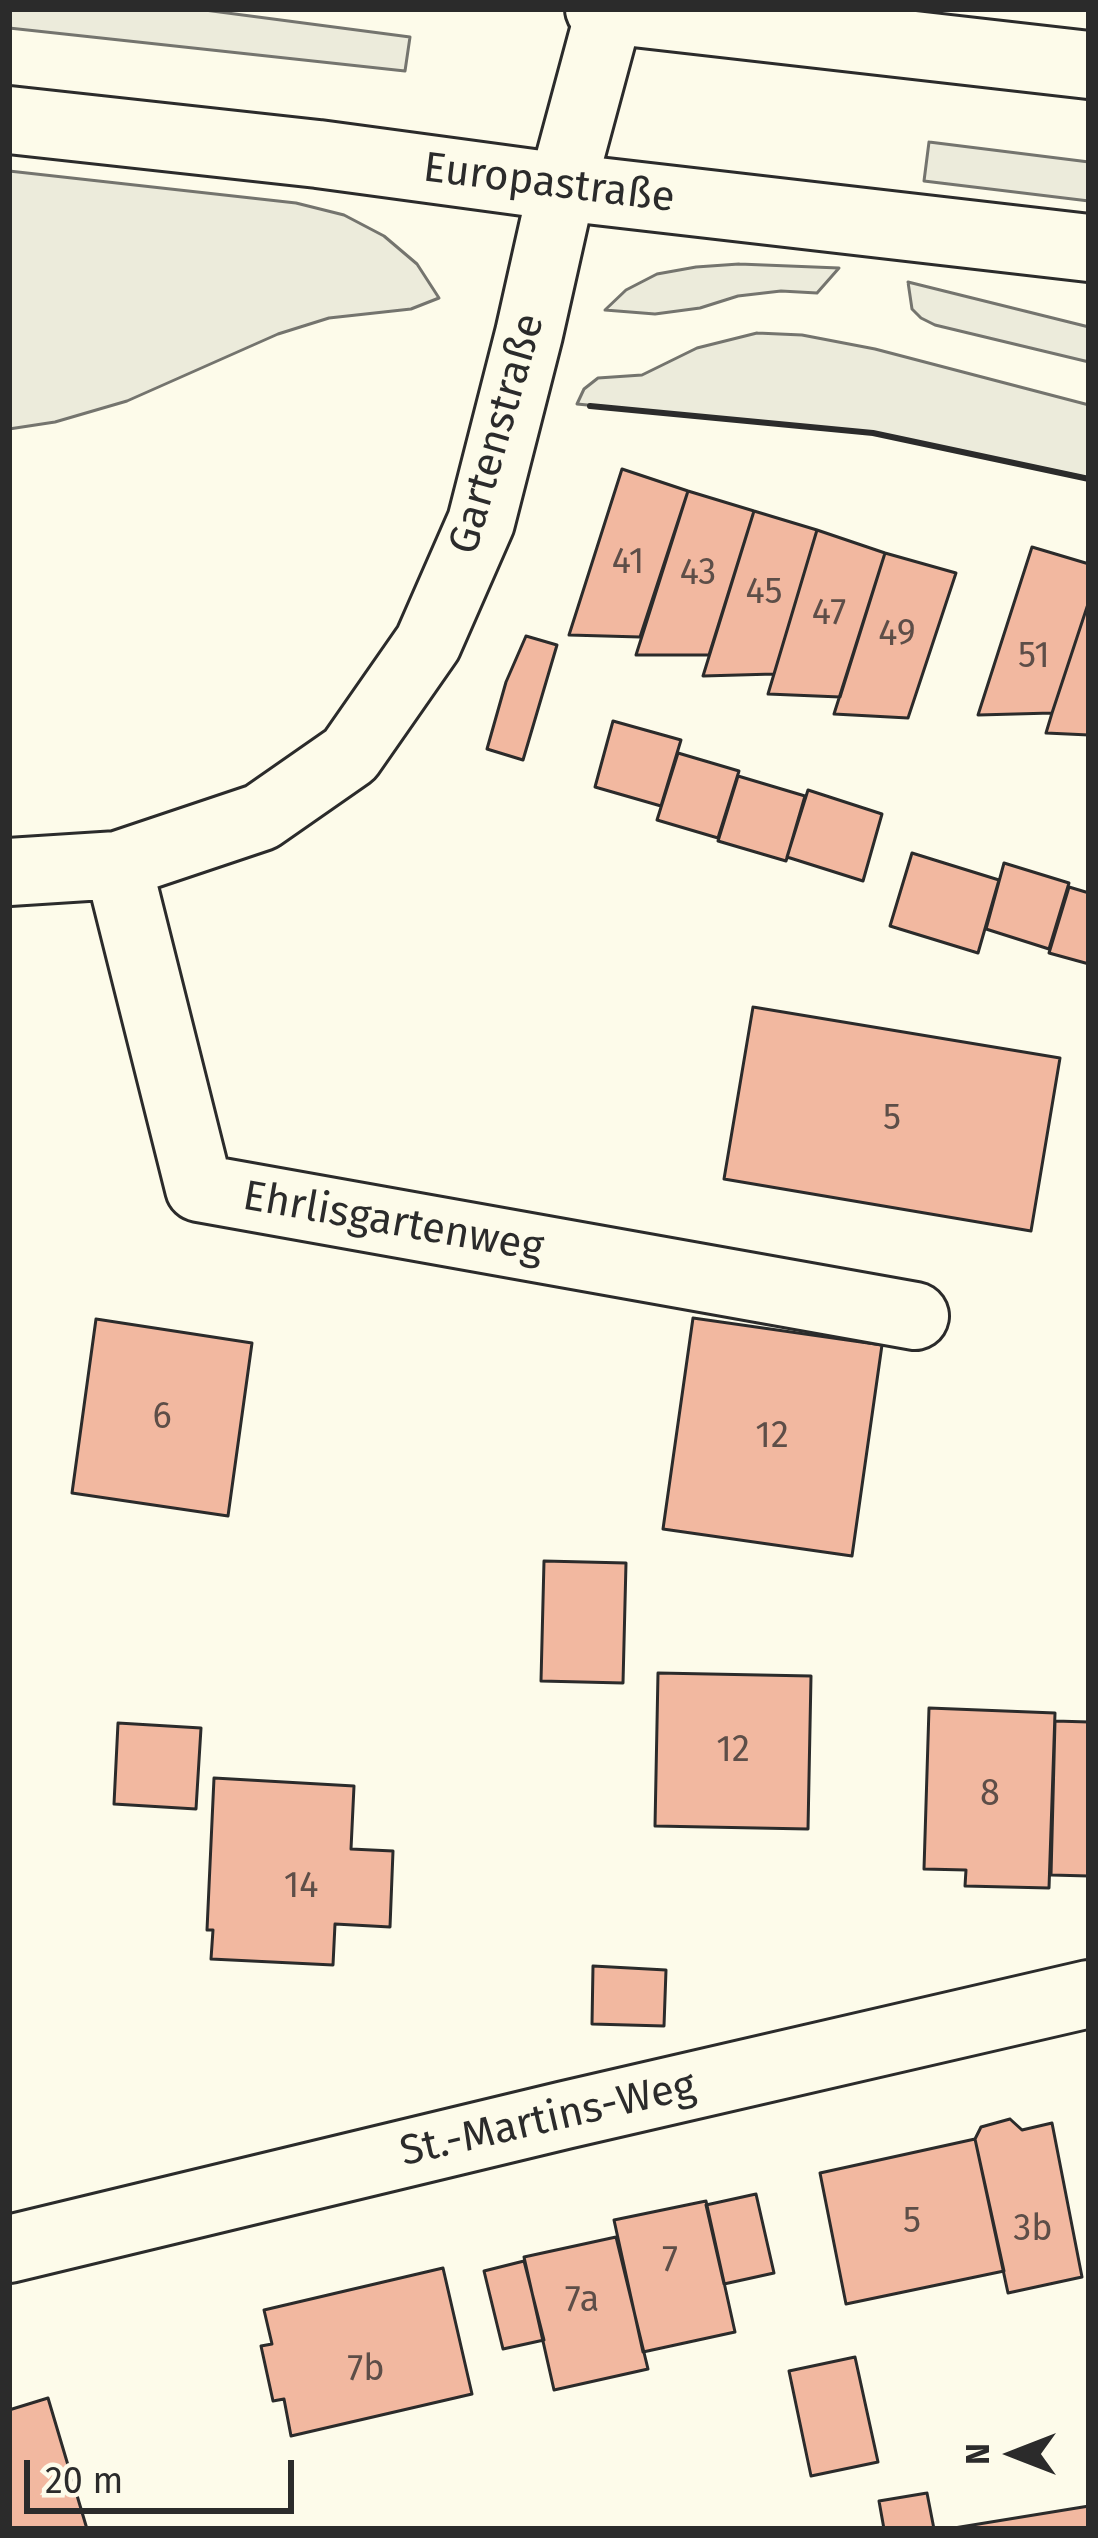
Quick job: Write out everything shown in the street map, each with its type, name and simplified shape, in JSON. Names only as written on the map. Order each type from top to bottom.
[{"type":"street","points":[[599,9],[1089,65]]},
{"type":"street","name":"Gartenstraße","points":[[9,872],[118,866],[261,817],[350,755],[428,643],[481,522],[609,9]]},
{"type":"street","name":"Europastraße","points":[[9,120],[1089,248]]},
{"type":"street","name":"Ehrlisgartenweg","points":[[118,866],[200,1189],[915,1316]]},
{"type":"street","name":"St.-Martins-Weg","points":[[9,2249],[1089,1994]]},
{"type":"shaded area","points":[[9,9],[197,9],[410,37],[405,71],[9,28]]},
{"type":"shaded area","points":[[929,142],[1089,162],[1089,201],[924,181]]},
{"type":"shaded area","points":[[9,171],[296,203],[344,215],[384,236],[417,264],[439,298],[411,309],[329,318],[278,334],[127,401],[55,422],[9,429]]},
{"type":"shaded area","points":[[739,264],[839,268],[817,293],[738,296],[700,308],[655,314],[605,310],[626,290],[657,274]]},
{"type":"shaded area","points":[[908,282],[1089,327],[1089,362],[935,325],[912,309]]},
{"type":"shaded area","points":[[757,333],[802,335],[875,349],[1089,405],[1089,478],[873,433],[577,404],[584,389],[598,378],[642,375],[697,348]]},
{"type":"building","points":[[622,469],[688,491],[640,637],[569,635]]},
{"type":"building","points":[[688,491],[754,511],[709,655],[636,655]]},
{"type":"building","points":[[754,511],[817,530],[774,674],[703,676]]},
{"type":"building","points":[[817,530],[885,553],[840,697],[768,694]]},
{"type":"building","points":[[1032,547],[1089,564],[1089,601],[1052,713],[978,715]]},
{"type":"building","points":[[885,553],[956,573],[908,718],[834,714]]},
{"type":"building","points":[[1089,601],[1089,735],[1046,733],[1052,713]]},
{"type":"building","points":[[526,636],[557,645],[523,760],[487,749],[506,682]]},
{"type":"building","points":[[613,721],[681,740],[661,806],[595,787]]},
{"type":"building","points":[[678,753],[739,771],[718,838],[657,820]]},
{"type":"building","points":[[738,776],[805,796],[786,861],[718,841]]},
{"type":"building","points":[[808,790],[882,814],[863,881],[787,857]]},
{"type":"building","points":[[912,853],[999,880],[978,953],[890,926]]},
{"type":"building","points":[[1004,863],[1069,883],[1049,949],[986,929]]},
{"type":"building","points":[[1069,887],[1089,893],[1089,964],[1049,953]]},
{"type":"building","points":[[753,1007],[1060,1058],[1031,1231],[724,1179]]},
{"type":"building","points":[[693,1318],[882,1345],[852,1556],[663,1529]]},
{"type":"building","points":[[96,1319],[252,1343],[228,1516],[72,1493]]},
{"type":"building","points":[[544,1561],[626,1563],[623,1683],[541,1681]]},
{"type":"building","points":[[658,1673],[811,1676],[808,1829],[655,1826]]},
{"type":"building","points":[[929,1708],[1055,1713],[1049,1888],[965,1886],[966,1870],[924,1869]]},
{"type":"building","points":[[1055,1721],[1089,1722],[1089,1876],[1051,1875]]},
{"type":"building","points":[[118,1723],[201,1728],[196,1809],[114,1804]]},
{"type":"building","points":[[214,1778],[354,1786],[351,1849],[393,1851],[390,1927],[335,1924],[333,1965],[211,1959],[213,1930],[207,1930]]},
{"type":"building","points":[[593,1966],[666,1970],[664,2026],[592,2024]]},
{"type":"building","points":[[1010,2119],[1022,2130],[1052,2123],[1082,2277],[1008,2293],[975,2139],[981,2127]]},
{"type":"building","points":[[975,2139],[1004,2271],[846,2304],[820,2173]]},
{"type":"building","points":[[756,2194],[774,2273],[724,2284],[706,2205]]},
{"type":"building","points":[[706,2201],[735,2332],[643,2352],[614,2220]]},
{"type":"building","points":[[616,2237],[648,2369],[554,2390],[524,2257]]},
{"type":"building","points":[[524,2261],[544,2340],[503,2349],[484,2271]]},
{"type":"building","points":[[443,2268],[472,2394],[291,2436],[284,2399],[273,2401],[261,2346],[272,2344],[264,2310]]},
{"type":"building","points":[[855,2357],[878,2462],[811,2476],[789,2371]]},
{"type":"building","points":[[48,2398],[87,2529],[9,2529],[9,2410]]},
{"type":"building","points":[[927,2493],[934,2529],[884,2529],[879,2501]]},
{"type":"building","points":[[1089,2506],[1089,2529],[948,2529]]},
{"type":"wall","points":[[590,406],[873,433],[1089,479]]}]
